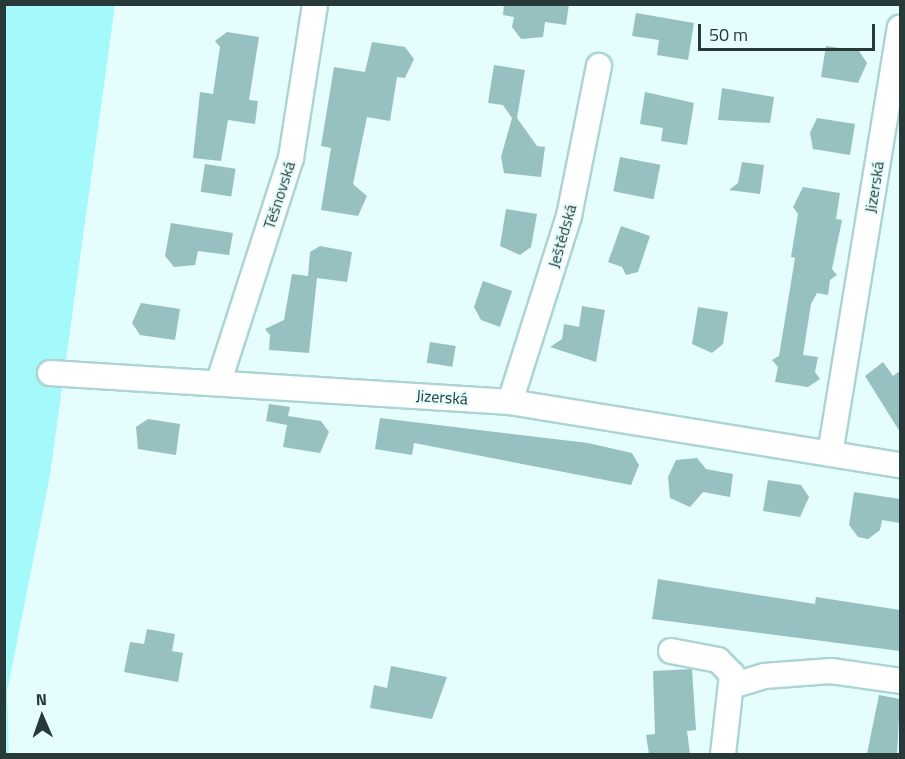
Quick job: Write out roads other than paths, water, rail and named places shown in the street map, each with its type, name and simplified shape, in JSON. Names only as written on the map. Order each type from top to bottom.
[{"type":"street","name":"Těšnovská","points":[[219,381],[291,158],[315,4]]},
{"type":"street","name":"Jizerská","points":[[830,454],[900,28]]},
{"type":"street","name":"Ještědská","points":[[510,402],[569,216],[599,66]]},
{"type":"street","name":"Jizerská","points":[[50,373],[219,381],[510,402],[900,465]]},
{"type":"street","points":[[671,651],[718,660],[726,664],[735,686],[723,754]]},
{"type":"street","points":[[735,686],[764,676],[831,671],[900,681]]}]
